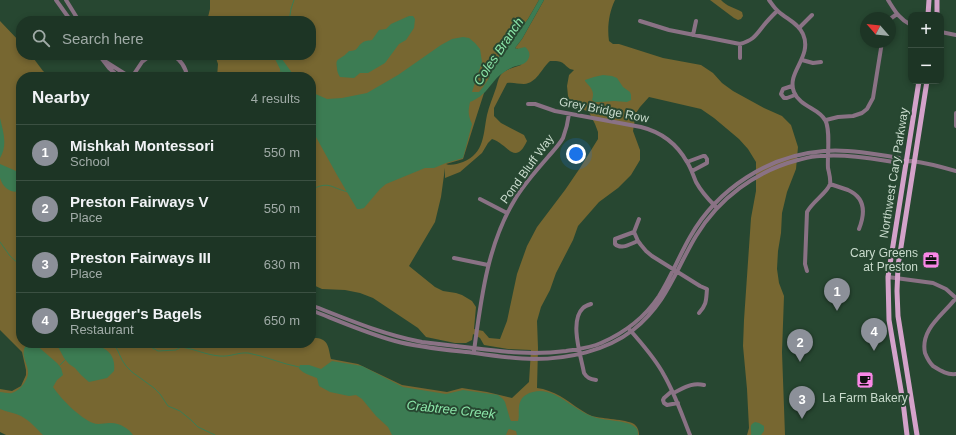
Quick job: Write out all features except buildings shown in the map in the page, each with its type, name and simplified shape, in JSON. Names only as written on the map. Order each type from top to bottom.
[{"type":"main road","points":[[928,12],[929,0]]},
{"type":"main road","points":[[937,0],[937,12]]},
{"type":"main road","name":"Northwest Cary Parkway","points":[[907,435],[890,320],[888,278],[903,161],[918,84]]},
{"type":"main road","name":"Northwest Cary Parkway","points":[[917,435],[898,316],[897,279],[927,84]]},
{"type":"street","points":[[56,0],[67,16]]},
{"type":"street","points":[[66,0],[76,16]]},
{"type":"street","points":[[769,0],[777,11],[799,28],[805,40],[805,52],[794,77],[792,86],[795,95],[801,102],[826,120],[830,184],[810,206],[807,212],[805,264],[807,271]]},
{"type":"street","points":[[888,0],[895,12]]},
{"type":"street","points":[[640,21],[669,30],[740,44],[755,37],[777,11]]},
{"type":"street","points":[[896,14],[908,23]]},
{"type":"street","points":[[799,28],[812,15]]},
{"type":"street","points":[[693,35],[696,21]]},
{"type":"street","points":[[944,32],[956,34]]},
{"type":"street","points":[[740,44],[740,58]]},
{"type":"street","points":[[826,120],[838,117],[853,116],[862,113],[867,109],[873,98],[881,48]]},
{"type":"street","points":[[104,60],[113,72]]},
{"type":"street","points":[[104,60],[123,72]]},
{"type":"street","points":[[135,72],[144,60]]},
{"type":"street","points":[[180,60],[186,72]]},
{"type":"street","points":[[802,60],[813,63],[821,62]]},
{"type":"street","points":[[792,86],[783,89],[781,94],[784,98],[795,95]]},
{"type":"street","name":"Grey Bridge Row","points":[[528,104],[535,104],[550,110],[569,114],[634,125],[654,130],[672,142],[681,152],[702,192],[716,206]]},
{"type":"street","name":"Pond Bluff Way","points":[[474,351],[488,265],[507,213],[525,185],[562,139],[569,114]]},
{"type":"street","points":[[956,114],[956,126]]},
{"type":"street","points":[[629,330],[648,317],[655,309],[678,272],[697,235],[716,206],[737,184],[766,167],[782,160],[807,153],[852,152],[899,158],[903,161],[956,170]]},
{"type":"street","points":[[687,162],[703,156],[707,159],[707,163],[705,165],[692,171]]},
{"type":"street","points":[[830,184],[853,193],[859,200],[863,216],[859,229]]},
{"type":"street","points":[[480,199],[507,213]]},
{"type":"street","points":[[316,307],[377,331],[512,358],[552,358],[606,345],[622,337],[655,301],[694,230],[706,213],[716,206]]},
{"type":"street","points":[[639,219],[634,232],[638,241],[646,251],[707,289],[706,303],[704,308],[699,313]]},
{"type":"street","points":[[634,232],[616,239],[615,244],[620,247],[638,241]]},
{"type":"street","points":[[454,258],[488,265]]},
{"type":"street","points":[[888,278],[934,283],[956,298],[929,329],[924,344],[926,356],[930,364],[947,374],[956,374]]},
{"type":"street","points":[[591,304],[582,309],[577,320],[576,334],[584,373],[589,379],[596,380]]},
{"type":"street","points":[[316,312],[363,331],[395,341],[428,348],[474,351]]},
{"type":"street","points":[[629,330],[650,353],[660,368],[678,403],[690,435]]},
{"type":"street","points":[[678,403],[667,405],[663,402],[664,398],[673,392],[692,384],[704,386]]},
{"type":"shaded area","points":[[210,0],[539,0],[528,19],[493,65],[463,159],[446,164],[448,165],[463,162],[475,154],[479,148],[482,142],[488,112],[499,77],[506,70],[521,65],[525,48],[515,48],[522,39],[544,0],[615,0],[608,25],[609,41],[613,44],[619,44],[663,58],[701,65],[713,73],[722,83],[733,91],[782,116],[791,125],[798,147],[796,169],[787,192],[782,213],[777,269],[779,283],[784,296],[782,352],[785,435],[747,435],[749,428],[743,346],[751,218],[756,191],[756,162],[748,149],[739,139],[701,109],[649,97],[636,113],[633,131],[640,150],[640,160],[631,175],[618,188],[599,202],[578,226],[573,240],[541,307],[537,321],[537,388],[546,390],[564,398],[583,412],[592,416],[630,422],[636,426],[639,435],[6,435],[0,432],[0,389],[12,391],[21,386],[26,375],[22,352],[18,348],[316,348],[317,338],[324,341],[328,346],[331,359],[358,364],[402,385],[447,392],[462,388],[512,398],[529,382],[531,350],[508,349],[484,345],[480,338],[473,334],[472,340],[466,343],[455,343],[426,337],[418,328],[373,298],[360,293],[345,290],[322,289],[316,286],[316,72],[217,72],[217,60],[316,60],[316,16],[208,16]],"holes":[[[550,61],[558,61],[574,70],[569,75],[567,86],[568,96],[571,103],[589,112],[598,132],[598,139],[565,190],[537,227],[527,246],[517,274],[507,321],[500,339],[489,338],[483,331],[474,329],[476,307],[472,301],[462,295],[443,291],[435,287],[409,266],[435,222],[441,197],[445,168],[445,178],[460,172],[482,153],[492,139],[515,153],[523,149],[527,141],[524,135],[501,123],[494,116],[494,108],[507,83],[528,83],[536,78]]]},
{"type":"shaded area","points":[[710,0],[721,0],[742,12],[743,16],[738,20]]},
{"type":"shaded area","points":[[0,21],[16,38],[16,60],[35,60],[44,72],[16,72],[16,346],[0,330]]},
{"type":"water","points":[[539,0],[544,0],[522,39],[515,48],[525,47],[529,54],[528,59],[524,64],[513,67],[500,75],[484,93],[470,102],[469,113],[472,124],[463,158],[434,168],[425,168],[386,184],[364,208],[357,209],[316,137],[316,94],[327,99],[342,98],[367,93],[398,75],[441,45],[452,39],[463,37],[469,38],[480,49],[482,62],[472,92],[479,92],[489,78],[493,65],[528,19]]},
{"type":"water","points":[[409,16],[413,16],[415,19],[414,28],[406,40],[399,44],[385,63],[368,73],[360,73],[354,78],[340,77],[337,71],[338,60],[349,51],[356,50],[363,42],[372,40],[379,30],[386,29],[391,24]]},
{"type":"water","points":[[276,60],[283,60],[291,72],[282,72]]},
{"type":"water","points":[[603,75],[617,78],[623,87],[630,92],[631,100],[627,102],[595,102],[592,100],[593,92],[585,80]]},
{"type":"water","points":[[0,118],[4,148],[0,158]]},
{"type":"water","points":[[0,164],[16,171],[16,192],[5,187],[1,182]]},
{"type":"water","points":[[40,348],[57,363],[61,368],[63,375],[57,380],[53,387],[71,408],[82,417],[93,423],[112,423],[123,426],[133,435],[43,435],[30,422],[21,416],[0,409],[0,392],[15,392],[21,387],[27,378],[28,369],[24,358],[24,349]]},
{"type":"water","points":[[59,348],[103,348],[110,353],[114,361],[114,371],[107,378],[89,382],[64,358]]},
{"type":"water","points":[[332,361],[362,366],[403,387],[446,394],[463,390],[498,395],[505,402],[511,421],[518,421],[520,403],[524,396],[533,392],[541,391],[556,396],[586,414],[594,417],[632,425],[637,429],[638,435],[517,435],[516,431],[509,429],[506,435],[392,435],[388,427],[376,416],[362,399],[356,395],[349,396],[330,392],[319,386],[317,378],[304,373],[299,368],[300,365],[309,365],[321,369]]},
{"type":"water","points":[[755,422],[764,426],[764,431],[761,435],[751,435],[751,426]]},
{"type":"waterway","points":[[290,16],[294,0]]},
{"type":"waterway","name":"Coles Branch","points":[[316,188],[326,185],[348,192]]},
{"type":"waterway","name":"Crabtree Creek","points":[[0,242],[16,261]]},
{"type":"waterway","points":[[116,348],[126,366],[154,388],[168,406],[180,411],[198,427],[215,435]]},
{"type":"waterway","name":"Crabtree Creek","points":[[153,348],[158,351],[176,350],[179,348]]},
{"type":"waterway","name":"Crabtree Creek","points":[[186,348],[220,356],[248,353],[299,367]]},
{"type":"waterway","points":[[60,365],[66,359]]},
{"type":"place","name":"Cary Greens at Preston","points":[[931,260]]},
{"type":"place","name":"Mishkah Montessori","points":[[837,311]]},
{"type":"place","name":"Bruegger's Bagels","points":[[874,351]]},
{"type":"place","name":"Preston Fairways V","points":[[800,362]]},
{"type":"place","name":"La Farm Bakery","points":[[865,380]]},
{"type":"place","name":"Preston Fairways III","points":[[802,419]]}]
